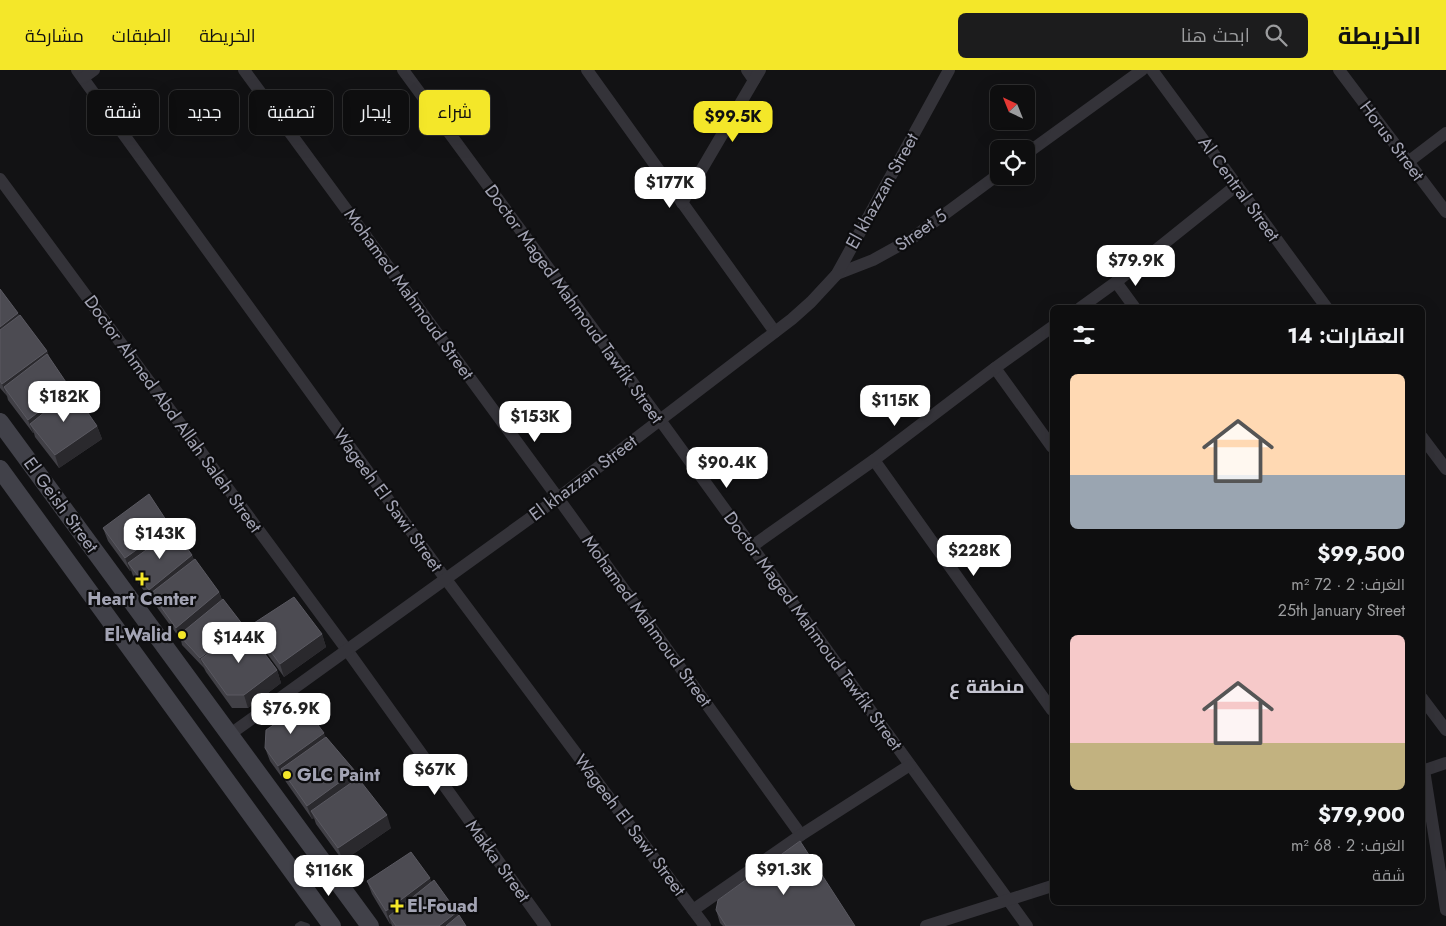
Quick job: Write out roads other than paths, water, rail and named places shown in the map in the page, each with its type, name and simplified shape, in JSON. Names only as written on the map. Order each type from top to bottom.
[{"type":"street","points":[[80,74],[94,70]]},
{"type":"street","name":"Mohamed Mahmoud Street","points":[[244,70],[558,498],[801,835]]},
{"type":"street","name":"Doctor Maged Mahmoud Tawfik Street","points":[[403,70],[660,420],[1027,926]]},
{"type":"street","points":[[587,70],[775,332]]},
{"type":"street","points":[[1035,147],[1142,70]]},
{"type":"street","name":"Al Central Street","points":[[1152,70],[1325,305]]},
{"type":"street","name":"Horus Street","points":[[1339,70],[1446,212]]},
{"type":"street","name":"El khazzan Street","points":[[229,735],[558,498],[775,332],[811,302],[836,274],[947,71]]},
{"type":"street","points":[[682,202],[753,73]]},
{"type":"street","name":"Wageeh El Sawi Street","points":[[80,74],[445,578],[705,926]]},
{"type":"street","points":[[1408,162],[1446,134]]},
{"type":"street","name":"Doctor Ahmed Abd Allah Saleh Street","points":[[0,179],[347,650]]},
{"type":"street","name":"Street 5","points":[[836,274],[873,260],[911,239],[990,181]]},
{"type":"street","points":[[1084,305],[1116,282],[1237,185]]},
{"type":"street","points":[[1116,282],[1133,305]]},
{"type":"street","points":[[751,547],[874,460],[1050,328]]},
{"type":"street","points":[[995,368],[1050,444]]},
{"type":"street","name":"El Geish Street","points":[[0,422],[370,926]]},
{"type":"street","points":[[1425,441],[1446,469]]},
{"type":"street","points":[[874,460],[1050,707]]},
{"type":"street","name":"El Geish Street","points":[[0,469],[331,926]]},
{"type":"street","name":"Makka Street","points":[[347,650],[545,926]]},
{"type":"street","points":[[1425,702],[1446,730]]},
{"type":"street","points":[[1425,769],[1446,763]]},
{"type":"street","points":[[693,910],[758,870],[801,835],[910,765]]},
{"type":"street","points":[[1425,782],[1446,910]]},
{"type":"street","points":[[308,892],[332,875]]},
{"type":"street","points":[[926,926],[1050,887]]},
{"type":"lane","points":[[298,926],[301,924],[307,926]]},
{"type":"place","name":"Heart Center","points":[[142,579]]},
{"type":"place","name":"El-Walid","points":[[182,635]]},
{"type":"place","name":"GLC Paint","points":[[287,775]]},
{"type":"place","name":"El-Fouad","points":[[397,906]]},
{"type":"district","name":"منطقة ع","points":[[987,686]]}]
